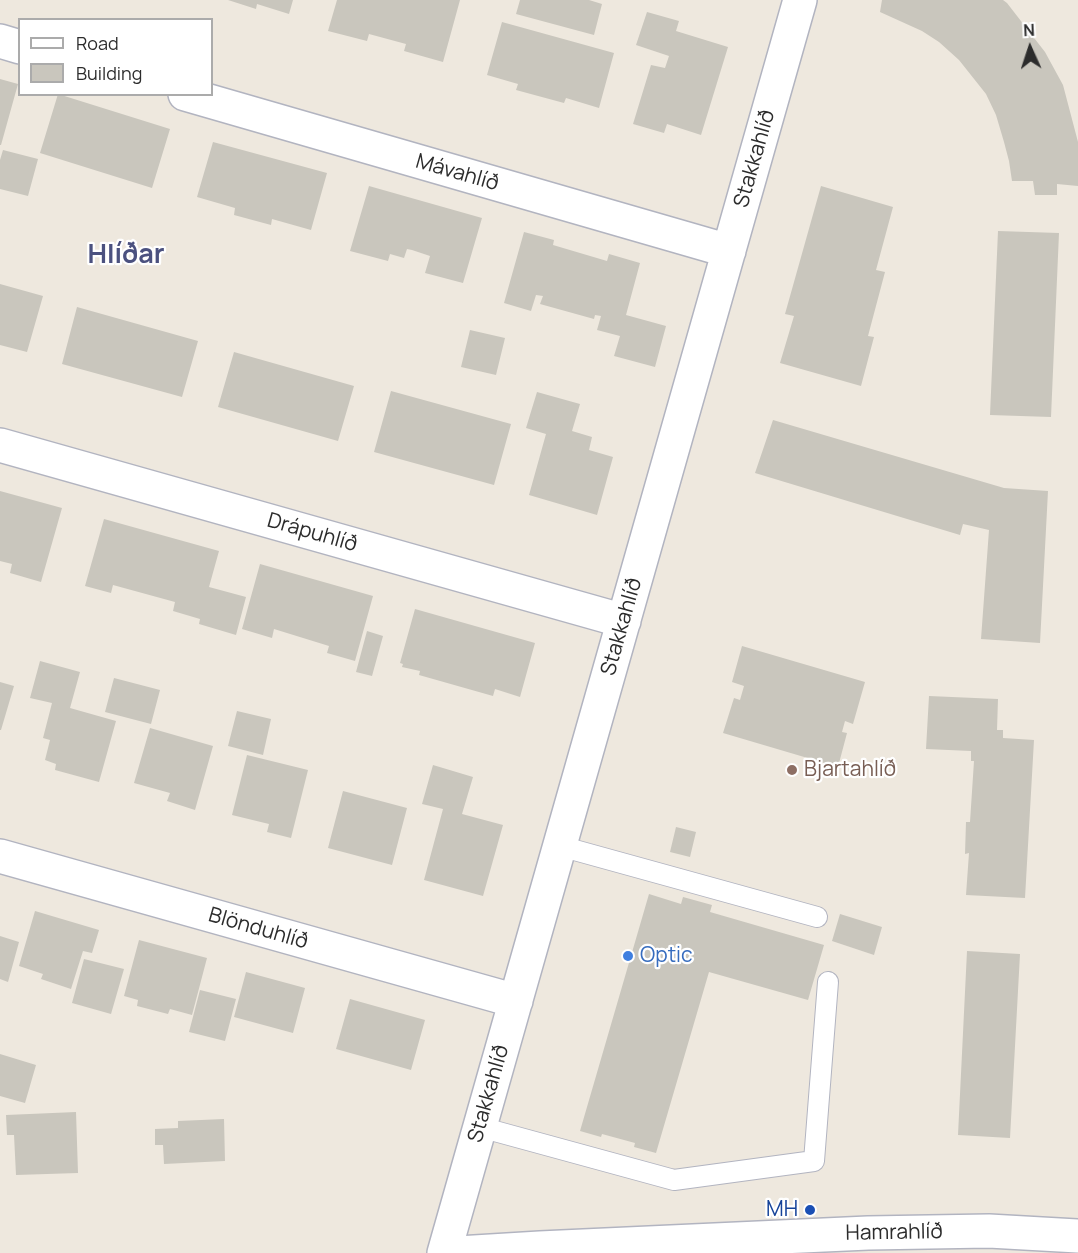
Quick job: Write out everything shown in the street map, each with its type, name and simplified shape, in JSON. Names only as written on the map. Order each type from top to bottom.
[{"type":"street","name":"Stakkahlíð","points":[[444,1253],[800,0]]},
{"type":"street","points":[[0,41],[18,46]]},
{"type":"street","name":"Mávahlíð","points":[[192,96],[729,251]]},
{"type":"street","name":"Drápuhlíð","points":[[0,445],[624,621]]},
{"type":"street","name":"Blönduhlíð","points":[[0,856],[516,1001]]},
{"type":"street","name":"Hamrahlíð","points":[[458,1253],[540,1248],[743,1246],[868,1233],[989,1231],[1078,1236]]},
{"type":"lane","points":[[560,846],[817,917]]},
{"type":"lane","points":[[480,1127],[674,1180],[814,1161],[828,982]]},
{"type":"building","points":[[228,0],[293,0],[289,14],[257,4],[256,9]]},
{"type":"building","points":[[337,0],[460,0],[443,62],[404,51],[406,44],[369,34],[367,41],[328,31]]},
{"type":"building","points":[[520,0],[589,0],[602,4],[594,35],[516,14]]},
{"type":"building","points":[[882,0],[1003,0],[1007,3],[1045,52],[1063,85],[1078,142],[1078,186],[1057,184],[1057,195],[1035,195],[1033,181],[1012,181],[996,115],[986,94],[959,60],[939,42],[922,31],[880,12]]},
{"type":"building","points":[[647,12],[679,21],[676,31],[728,47],[701,135],[667,124],[664,133],[633,124],[651,65],[665,68],[669,56],[636,45]]},
{"type":"building","points":[[502,22],[614,53],[599,108],[566,98],[564,103],[516,90],[518,84],[487,75]]},
{"type":"building","points":[[0,79],[18,84],[1,145],[0,145]]},
{"type":"building","points":[[57,96],[64,96],[170,129],[152,188],[40,153]]},
{"type":"building","points":[[213,142],[327,173],[311,230],[272,219],[271,225],[234,215],[235,208],[197,197]]},
{"type":"building","points":[[3,150],[38,159],[28,196],[0,189],[0,160]]},
{"type":"building","points":[[369,186],[482,218],[463,283],[425,273],[430,256],[412,250],[407,249],[404,258],[390,254],[388,261],[350,251]]},
{"type":"building","points":[[821,186],[893,207],[876,270],[885,272],[868,336],[874,337],[861,386],[780,363],[794,316],[785,314]]},
{"type":"building","points":[[998,231],[1059,233],[1051,417],[990,415]]},
{"type":"building","points":[[524,232],[554,240],[553,245],[607,261],[609,254],[640,263],[626,315],[666,326],[655,367],[614,356],[620,336],[597,330],[601,316],[595,315],[594,319],[540,304],[543,296],[536,295],[531,311],[504,303]]},
{"type":"building","points":[[0,284],[43,296],[27,352],[0,345]]},
{"type":"building","points":[[77,307],[198,341],[182,397],[62,364]]},
{"type":"building","points":[[470,330],[505,338],[496,375],[461,367]]},
{"type":"building","points":[[234,352],[354,386],[338,441],[218,407]]},
{"type":"building","points":[[391,391],[511,424],[494,485],[374,452]]},
{"type":"building","points":[[537,392],[580,404],[572,431],[592,437],[589,450],[613,457],[597,515],[529,495],[546,434],[526,428]]},
{"type":"building","points":[[773,420],[1004,488],[1048,491],[1040,643],[981,639],[989,530],[963,524],[960,535],[755,473]]},
{"type":"building","points":[[0,491],[62,508],[41,582],[10,573],[12,564],[0,561]]},
{"type":"building","points":[[104,519],[219,551],[209,587],[246,597],[236,635],[199,624],[200,619],[173,611],[175,602],[113,585],[111,593],[85,586]]},
{"type":"building","points":[[260,564],[373,596],[355,661],[327,653],[329,646],[274,629],[272,638],[242,629]]},
{"type":"building","points":[[415,609],[535,643],[520,697],[495,689],[493,696],[419,675],[420,671],[402,667],[403,664],[400,663]]},
{"type":"building","points":[[367,631],[383,636],[372,676],[356,672]]},
{"type":"building","points":[[742,646],[865,682],[853,724],[845,721],[842,732],[847,733],[838,767],[723,733],[734,698],[740,700],[744,686],[732,682]]},
{"type":"building","points":[[40,661],[80,672],[70,708],[116,721],[99,782],[55,770],[56,764],[45,760],[50,740],[43,738],[52,703],[30,698]]},
{"type":"building","points":[[114,678],[160,690],[151,724],[105,712]]},
{"type":"building","points":[[0,682],[14,686],[1,730],[0,730]]},
{"type":"building","points":[[929,696],[998,699],[997,730],[1003,730],[1003,738],[1034,740],[1025,898],[966,895],[969,853],[965,854],[966,822],[970,822],[974,761],[971,761],[971,751],[926,749]]},
{"type":"building","points":[[237,711],[271,719],[263,755],[228,746]]},
{"type":"building","points":[[150,728],[213,746],[195,810],[167,801],[170,793],[134,783]]},
{"type":"building","points":[[247,755],[308,770],[291,838],[267,832],[269,824],[232,815]]},
{"type":"building","points":[[433,765],[473,777],[462,814],[503,825],[483,896],[424,880],[443,809],[422,804]]},
{"type":"building","points":[[343,791],[407,808],[392,865],[328,848]]},
{"type":"building","points":[[676,827],[696,832],[690,857],[670,852]]},
{"type":"building","points":[[649,894],[681,904],[683,897],[712,905],[710,912],[824,945],[808,1000],[709,972],[656,1153],[634,1147],[635,1143],[580,1131]]},
{"type":"building","points":[[35,911],[99,930],[92,953],[83,951],[71,989],[41,979],[43,974],[19,966]]},
{"type":"building","points":[[840,914],[882,927],[874,955],[832,941]]},
{"type":"building","points":[[0,936],[19,942],[8,982],[0,979]]},
{"type":"building","points":[[139,940],[207,958],[192,1015],[170,1009],[168,1014],[137,1006],[138,1000],[124,996]]},
{"type":"building","points":[[967,951],[1020,954],[1010,1138],[958,1135]]},
{"type":"building","points":[[84,959],[124,969],[111,1014],[72,1003]]},
{"type":"building","points":[[246,972],[305,988],[293,1033],[234,1017]]},
{"type":"building","points":[[200,990],[236,999],[225,1041],[189,1032]]},
{"type":"building","points":[[350,999],[425,1020],[411,1070],[336,1049]]},
{"type":"building","points":[[0,1054],[36,1065],[25,1103],[0,1096]]},
{"type":"building","points":[[76,1112],[78,1173],[16,1175],[14,1135],[7,1135],[6,1115]]},
{"type":"building","points":[[224,1119],[225,1161],[164,1164],[163,1145],[155,1145],[155,1129],[178,1128],[178,1121]]},
{"type":"place","name":"Bjartahlíð","points":[[792,770]]},
{"type":"place","name":"Optic","points":[[628,956]]},
{"type":"place","name":"MH","points":[[810,1210]]},
{"type":"district","name":"Hlíðar","points":[[126,255]]}]
